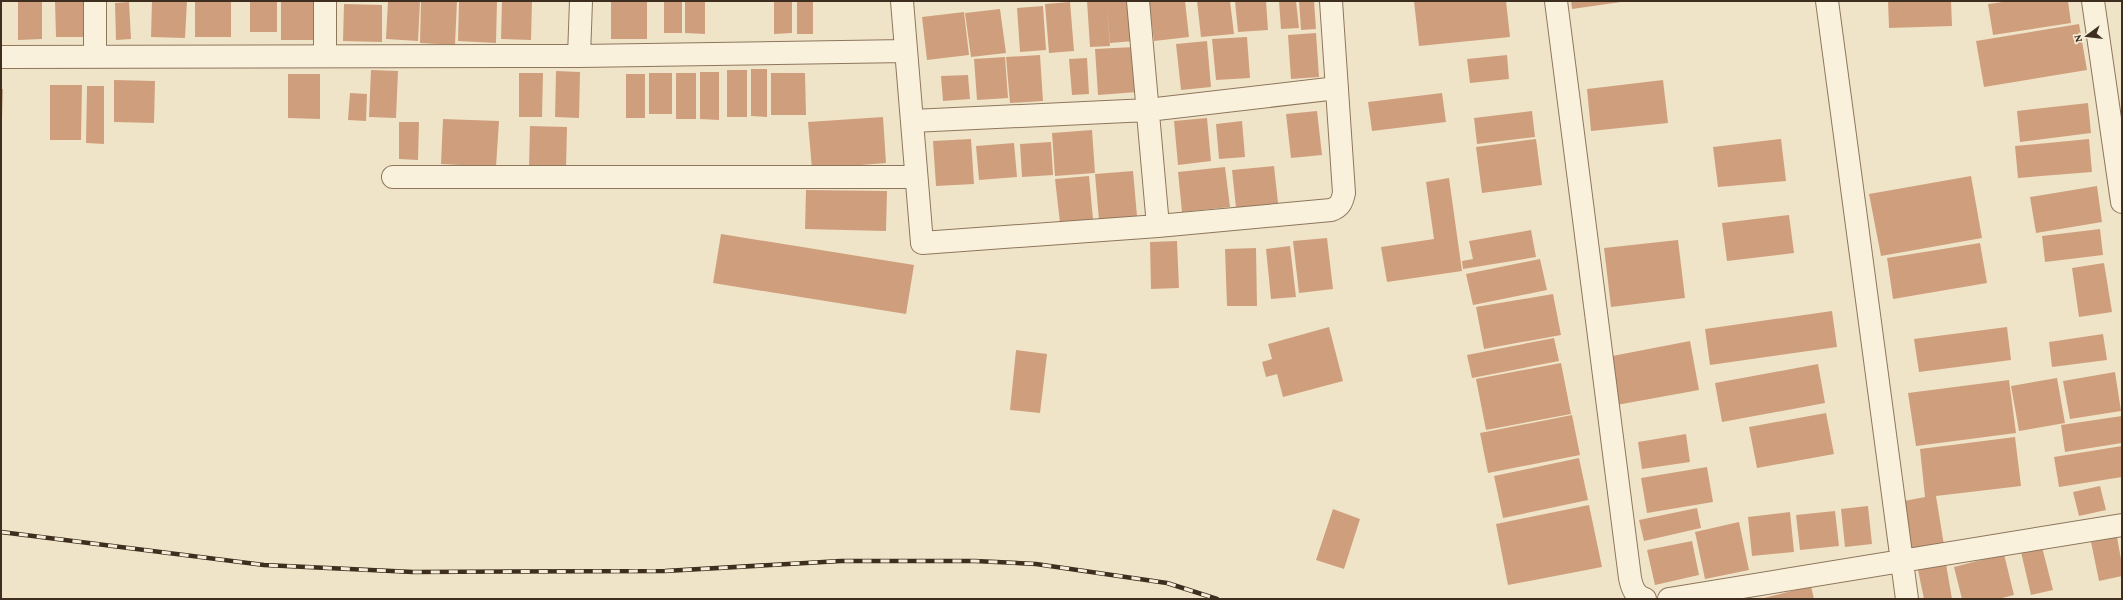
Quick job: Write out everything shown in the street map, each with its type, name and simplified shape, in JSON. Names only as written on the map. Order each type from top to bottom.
[{"type":"street","points":[[95,1],[95,56]]},
{"type":"street","points":[[325,56],[326,1]]},
{"type":"street","points":[[579,56],[581,1]]},
{"type":"street","points":[[902,1],[922,243],[1158,226],[1331,210],[1337,208],[1342,202],[1344,193],[1331,1]]},
{"type":"street","points":[[1138,1],[1158,226]]},
{"type":"street","points":[[1556,1],[1630,578],[1633,588],[1640,597],[1645,599]]},
{"type":"street","points":[[1827,1],[1907,599]]},
{"type":"street","points":[[2093,1],[2122,202]]},
{"type":"street","points":[[1,57],[579,56],[906,51]]},
{"type":"street","points":[[912,121],[1148,110],[1338,88]]},
{"type":"street","points":[[393,177],[916,177]]},
{"type":"street","points":[[1669,599],[2122,525]]},
{"type":"building","points":[[18,1],[42,1],[42,39],[18,40]]},
{"type":"building","points":[[55,1],[83,1],[83,37],[56,37]]},
{"type":"building","points":[[152,1],[187,1],[185,38],[151,37]]},
{"type":"building","points":[[195,1],[231,1],[231,37],[195,37]]},
{"type":"building","points":[[250,1],[277,1],[277,32],[250,32]]},
{"type":"building","points":[[281,1],[313,1],[313,40],[281,40]]},
{"type":"building","points":[[388,1],[420,1],[418,41],[386,39]]},
{"type":"building","points":[[421,1],[457,1],[455,45],[420,43]]},
{"type":"building","points":[[459,1],[497,1],[496,43],[458,41]]},
{"type":"building","points":[[502,1],[532,1],[531,40],[501,39]]},
{"type":"building","points":[[611,1],[647,1],[647,39],[611,39]]},
{"type":"building","points":[[664,1],[682,1],[682,33],[664,33]]},
{"type":"building","points":[[685,1],[705,1],[705,34],[685,33]]},
{"type":"building","points":[[774,1],[792,1],[792,33],[774,34]]},
{"type":"building","points":[[797,1],[813,1],[813,34],[797,34]]},
{"type":"building","points":[[1087,1],[1131,1],[1134,41],[1110,43],[1107,8],[1110,46],[1090,47]]},
{"type":"building","points":[[1149,1],[1185,1],[1189,37],[1154,41]]},
{"type":"building","points":[[1197,1],[1230,1],[1234,34],[1201,37]]},
{"type":"building","points":[[1235,1],[1266,1],[1268,30],[1238,32]]},
{"type":"building","points":[[1279,1],[1296,1],[1299,28],[1281,29]]},
{"type":"building","points":[[1299,1],[1314,1],[1316,29],[1301,30]]},
{"type":"building","points":[[1414,1],[1506,1],[1510,37],[1419,46]]},
{"type":"building","points":[[1571,1],[1621,1],[1621,2],[1572,9]]},
{"type":"building","points":[[1888,1],[1951,1],[1952,26],[1889,28]]},
{"type":"building","points":[[2010,1],[2068,1],[2071,23],[1993,35],[1988,4]]},
{"type":"building","points":[[129,2],[131,39],[116,40],[115,3]]},
{"type":"building","points":[[1070,2],[1074,51],[1049,53],[1045,4]]},
{"type":"building","points":[[344,4],[382,5],[382,42],[343,41]]},
{"type":"building","points":[[1043,6],[1046,50],[1020,52],[1017,8]]},
{"type":"building","points":[[1000,9],[1006,53],[971,57],[965,13]]},
{"type":"building","points":[[964,12],[969,55],[927,60],[922,17]]},
{"type":"building","points":[[2079,24],[2087,70],[1984,87],[1976,41]]},
{"type":"building","points":[[1316,33],[1319,77],[1291,79],[1288,35]]},
{"type":"building","points":[[1247,37],[1250,78],[1216,80],[1212,39]]},
{"type":"building","points":[[1207,41],[1211,87],[1181,90],[1176,44]]},
{"type":"building","points":[[1134,47],[1137,92],[1098,95],[1095,49]]},
{"type":"building","points":[[1040,55],[1043,101],[1010,103],[1006,57]]},
{"type":"building","points":[[1507,55],[1509,79],[1470,83],[1467,59]]},
{"type":"building","points":[[1005,57],[1008,98],[977,100],[974,59]]},
{"type":"building","points":[[1087,58],[1089,94],[1072,95],[1069,59]]},
{"type":"building","points":[[751,69],[767,69],[767,117],[751,116]]},
{"type":"building","points":[[371,70],[398,71],[396,118],[369,117]]},
{"type":"building","points":[[727,70],[747,70],[747,117],[727,117]]},
{"type":"building","points":[[556,71],[580,72],[579,118],[555,117]]},
{"type":"building","points":[[700,72],[719,72],[719,120],[700,119]]},
{"type":"building","points":[[519,73],[543,73],[542,117],[519,117]]},
{"type":"building","points":[[649,73],[672,73],[672,114],[649,114]]},
{"type":"building","points":[[676,73],[696,73],[696,119],[676,119]]},
{"type":"building","points":[[771,73],[805,73],[806,115],[771,115]]},
{"type":"building","points":[[288,74],[320,74],[320,119],[288,118]]},
{"type":"building","points":[[626,74],[645,74],[645,118],[626,118]]},
{"type":"building","points":[[968,75],[970,99],[943,101],[941,76]]},
{"type":"building","points":[[114,80],[155,81],[154,123],[114,122]]},
{"type":"building","points":[[1663,80],[1668,123],[1591,131],[1587,89]]},
{"type":"building","points":[[50,85],[82,85],[81,140],[50,140]]},
{"type":"building","points":[[87,86],[104,86],[104,144],[86,143]]},
{"type":"building","points":[[1,89],[3,89],[2,120],[1,120]]},
{"type":"building","points":[[350,93],[367,94],[366,121],[348,120]]},
{"type":"building","points":[[1442,93],[1446,122],[1372,131],[1368,102]]},
{"type":"building","points":[[2088,103],[2091,133],[2020,142],[2017,111]]},
{"type":"building","points":[[1317,111],[1322,155],[1291,158],[1286,114]]},
{"type":"building","points":[[1532,111],[1535,137],[1477,144],[1474,118]]},
{"type":"building","points":[[883,117],[886,163],[812,169],[808,122]]},
{"type":"building","points":[[1207,118],[1211,161],[1178,165],[1174,121]]},
{"type":"building","points":[[443,119],[499,121],[496,167],[441,164]]},
{"type":"building","points":[[1242,121],[1245,157],[1219,159],[1216,124]]},
{"type":"building","points":[[399,122],[419,122],[418,160],[399,159]]},
{"type":"building","points":[[530,126],[567,127],[566,169],[529,168]]},
{"type":"building","points":[[1092,130],[1095,173],[1055,176],[1052,133]]},
{"type":"building","points":[[971,139],[974,184],[936,186],[933,141]]},
{"type":"building","points":[[1536,139],[1542,185],[1482,193],[1476,147]]},
{"type":"building","points":[[1781,139],[1786,181],[1718,187],[1713,147]]},
{"type":"building","points":[[2089,139],[2092,172],[2018,178],[2015,146]]},
{"type":"building","points":[[1051,142],[1053,175],[1022,177],[1020,144]]},
{"type":"building","points":[[1014,143],[1017,177],[979,180],[976,146]]},
{"type":"building","points":[[1274,166],[1278,203],[1236,208],[1232,170]]},
{"type":"building","points":[[1225,167],[1230,207],[1182,212],[1178,172]]},
{"type":"building","points":[[1133,171],[1137,216],[1099,220],[1095,174]]},
{"type":"building","points":[[1089,176],[1093,219],[1060,223],[1055,179]]},
{"type":"building","points":[[1971,176],[1982,238],[1881,256],[1869,194]]},
{"type":"building","points":[[1449,178],[1462,271],[1387,282],[1381,247],[1434,239],[1426,182]]},
{"type":"building","points":[[2097,186],[2102,222],[2036,233],[2030,197]]},
{"type":"building","points":[[806,190],[887,191],[886,231],[805,229]]},
{"type":"building","points":[[1789,215],[1794,253],[1727,261],[1722,223]]},
{"type":"building","points":[[2100,229],[2103,255],[2045,262],[2042,236]]},
{"type":"building","points":[[1531,230],[1536,257],[1463,269],[1462,261],[1473,259],[1469,241]]},
{"type":"building","points":[[721,234],[914,265],[906,314],[713,283]]},
{"type":"building","points":[[1327,238],[1333,289],[1299,293],[1293,241]]},
{"type":"building","points":[[1678,240],[1685,298],[1611,307],[1604,248]]},
{"type":"building","points":[[1177,241],[1179,288],[1151,289],[1150,242]]},
{"type":"building","points":[[1980,243],[1987,283],[1893,299],[1887,258]]},
{"type":"building","points":[[1290,246],[1296,297],[1271,299],[1266,249]]},
{"type":"building","points":[[1256,248],[1257,306],[1227,306],[1225,249]]},
{"type":"building","points":[[1540,259],[1547,290],[1473,305],[1466,274]]},
{"type":"building","points":[[2104,263],[2112,312],[2079,317],[2072,268]]},
{"type":"building","points":[[1553,294],[1561,335],[1484,349],[1476,307]]},
{"type":"building","points":[[1832,311],[1837,347],[1710,365],[1705,329]]},
{"type":"building","points":[[1329,327],[1343,381],[1283,397],[1277,374],[1266,377],[1262,362],[1272,359],[1268,344]]},
{"type":"building","points":[[2007,327],[2011,360],[1919,372],[1914,339]]},
{"type":"building","points":[[2103,334],[2107,360],[2052,367],[2049,342]]},
{"type":"building","points":[[1554,338],[1559,361],[1472,378],[1467,355]]},
{"type":"building","points":[[1690,341],[1699,390],[1611,406],[1602,358]]},
{"type":"building","points":[[1016,350],[1047,354],[1040,413],[1010,410]]},
{"type":"building","points":[[1561,363],[1571,414],[1486,430],[1476,379]]},
{"type":"building","points":[[1818,364],[1825,403],[1722,422],[1715,383]]},
{"type":"building","points":[[2115,372],[2121,411],[2070,419],[2063,381]]},
{"type":"building","points":[[2057,378],[2065,423],[2019,431],[2011,386]]},
{"type":"building","points":[[2009,380],[2016,433],[1916,446],[1908,393]]},
{"type":"building","points":[[1826,413],[1834,454],[1757,468],[1749,427]]},
{"type":"building","points":[[1572,415],[1580,455],[1488,473],[1480,433]]},
{"type":"building","points":[[2122,416],[2122,443],[2065,452],[2061,425]]},
{"type":"building","points":[[1686,434],[1690,462],[1642,469],[1638,442]]},
{"type":"building","points":[[2015,437],[2021,486],[1936,496],[1944,545],[1911,550],[1904,501],[1925,497],[1920,449]]},
{"type":"building","points":[[2122,446],[2122,477],[2059,487],[2054,457]]},
{"type":"building","points":[[1579,458],[1588,500],[1503,518],[1494,476]]},
{"type":"building","points":[[1707,467],[1713,502],[1647,513],[1641,478]]},
{"type":"building","points":[[2100,486],[2106,510],[2079,516],[2073,492]]},
{"type":"building","points":[[1589,505],[1602,567],[1508,585],[1496,524]]},
{"type":"building","points":[[1868,506],[1872,544],[1845,547],[1841,509]]},
{"type":"building","points":[[1697,508],[1701,528],[1644,541],[1639,520]]},
{"type":"building","points":[[1333,509],[1360,519],[1344,569],[1316,560]]},
{"type":"building","points":[[1835,511],[1839,546],[1800,550],[1796,515]]},
{"type":"building","points":[[1790,512],[1794,552],[1752,556],[1748,517]]},
{"type":"building","points":[[1739,522],[1749,570],[1705,579],[1695,532]]},
{"type":"building","points":[[2117,537],[2122,565],[2122,576],[2099,581],[2091,542]]},
{"type":"building","points":[[1692,541],[1699,575],[1655,585],[1647,550]]},
{"type":"building","points":[[2042,547],[2053,590],[2031,595],[2021,552]]},
{"type":"building","points":[[2004,554],[2014,595],[1998,599],[1962,599],[1954,567]]},
{"type":"building","points":[[1946,564],[1952,599],[1924,599],[1918,570]]},
{"type":"building","points":[[1811,586],[1814,599],[1764,599],[1764,598]]},
{"type":"railway","points":[[1,532],[264,565],[413,572],[665,571],[841,561],[975,561],[1036,564],[1167,583],[1217,599]]}]
